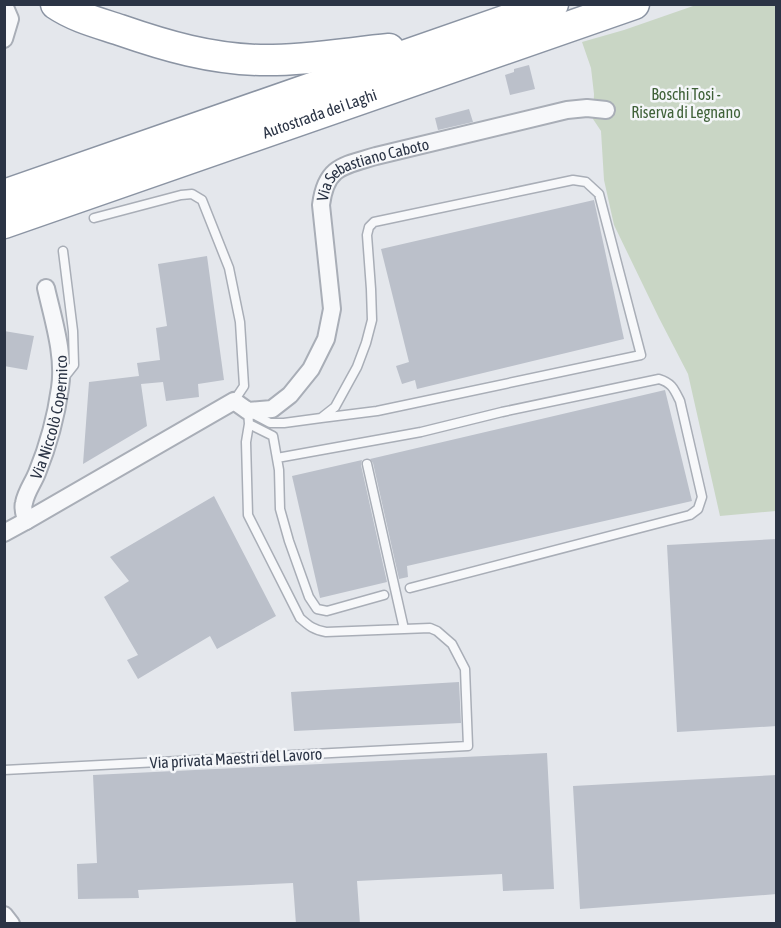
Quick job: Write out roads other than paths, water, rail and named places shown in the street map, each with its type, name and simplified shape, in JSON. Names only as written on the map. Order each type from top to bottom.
[{"type":"highway","points":[[56,4],[82,17],[165,46],[212,56],[261,60],[442,43]]},
{"type":"highway","name":"Autostrada dei Laghi","points":[[4,195],[553,4]]},
{"type":"highway","name":"Autostrada dei Laghi","points":[[4,222],[634,4]]},
{"type":"street","points":[[4,5],[10,19],[4,39]]},
{"type":"street","name":"Via Sebastiano Caboto","points":[[26,521],[244,412],[272,409],[290,395],[312,369],[326,339],[332,309],[321,205],[323,189],[334,173],[349,164],[376,156],[567,110],[587,108],[606,110]]},
{"type":"street","name":"Via Niccolò Copernico","points":[[26,521],[23,505],[43,460],[63,372],[46,288]]},
{"type":"street","points":[[4,533],[26,521]]},
{"type":"street","points":[[4,915],[11,924]]},
{"type":"lane","points":[[244,412],[270,423],[284,423],[377,411],[641,355],[599,194],[586,182],[573,180],[374,222],[369,227],[367,235],[372,320],[366,343],[357,367],[335,407],[321,418]]},
{"type":"lane","points":[[94,218],[181,195],[192,194],[202,200],[229,268],[240,322],[248,514],[300,618],[317,630],[326,632],[404,629],[367,464]]},
{"type":"lane","points":[[61,382],[74,365],[73,331],[63,251]]},
{"type":"lane","points":[[277,458],[421,432],[502,412],[659,379],[667,381],[673,387],[680,401],[702,497],[698,509],[690,515],[410,588]]},
{"type":"lane","points":[[244,412],[273,436],[279,470],[280,509],[309,597],[317,609],[327,611],[384,595]]},
{"type":"lane","name":"Via privata Maestri del Lavoro","points":[[4,770],[468,746],[465,669],[452,644],[430,628],[404,629]]},
{"type":"park label","name":"Boschi Tosi - Riserva di Legnano","points":[[686,103]]}]
